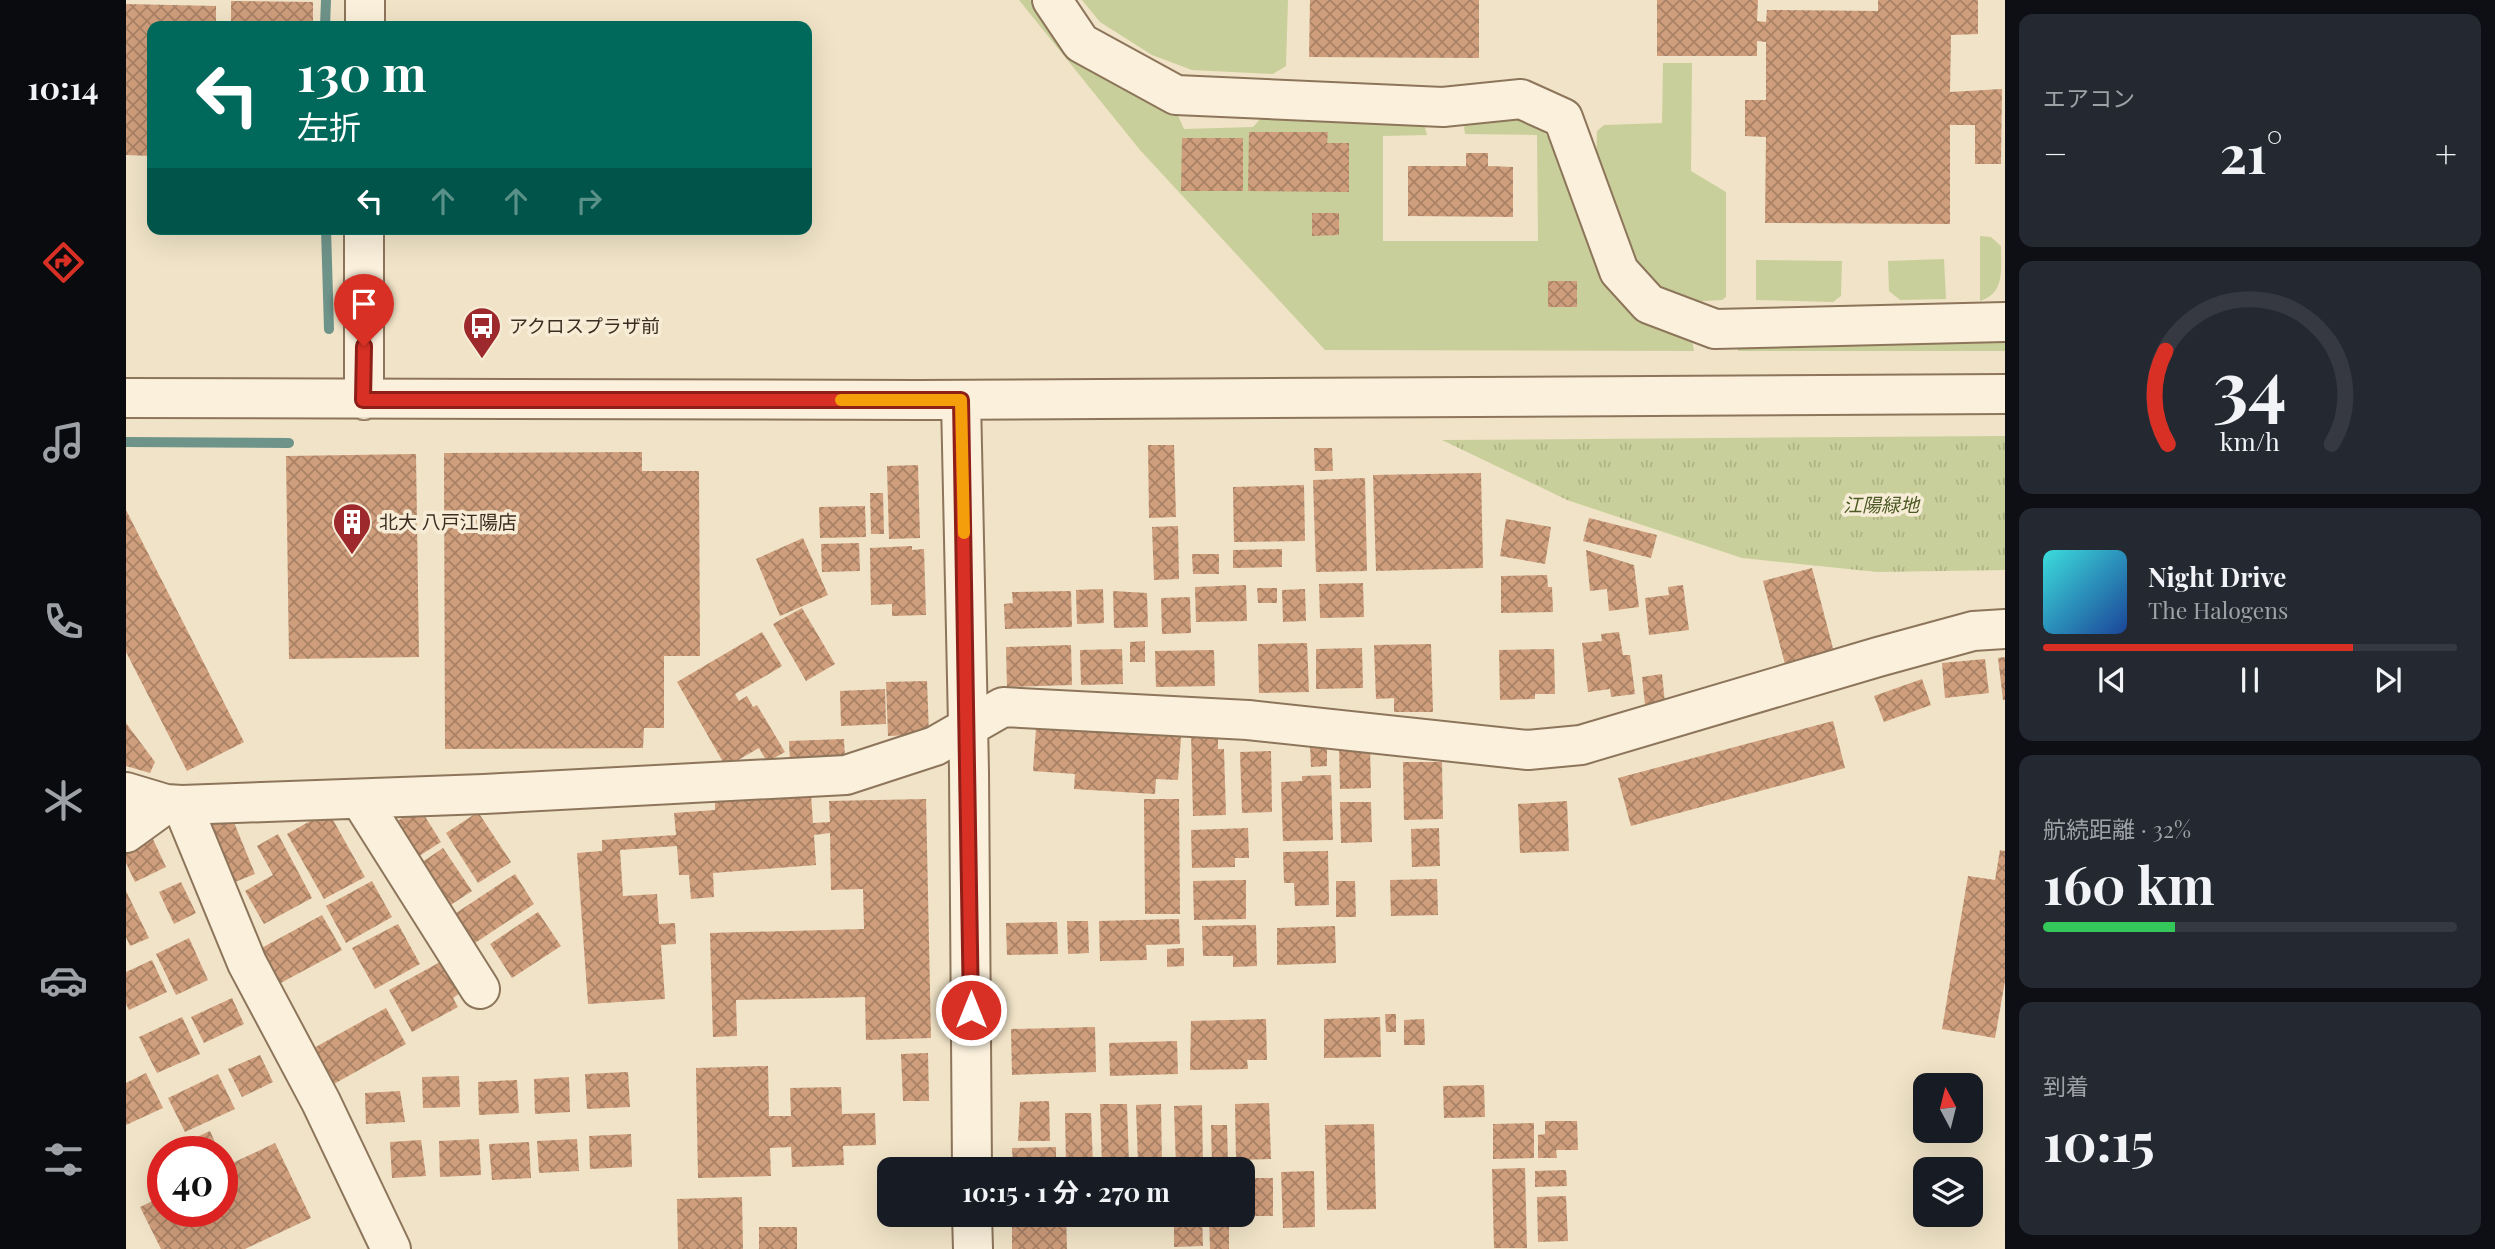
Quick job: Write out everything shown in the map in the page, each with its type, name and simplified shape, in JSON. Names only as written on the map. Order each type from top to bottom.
[{"type":"street","points":[[365,0],[365,21]]},
{"type":"street","points":[[1052,0],[1081,43],[1176,95],[1443,107],[1521,99],[1563,118],[1619,271],[1649,304],[1715,329],[2005,322]]},
{"type":"street","points":[[363,400],[364,235]]},
{"type":"street","points":[[126,398],[961,400],[2005,394]]},
{"type":"street","points":[[961,400],[968,727],[972,1157]]},
{"type":"street","points":[[126,792],[174,805],[360,799],[846,775],[935,746],[1003,707],[1248,720],[1528,750],[1581,745],[1973,631],[2005,629]]},
{"type":"street","points":[[360,799],[480,989]]},
{"type":"street","points":[[126,834],[174,805]]},
{"type":"street","points":[[174,805],[247,963],[321,1102],[391,1249]]},
{"type":"street","points":[[972,1227],[973,1249]]},
{"type":"green space","points":[[1019,0],[1030,0],[1095,74],[1175,109],[1184,129],[1253,127],[1264,115],[1424,124],[1427,135],[1383,136],[1383,241],[1538,241],[1537,135],[1465,134],[1464,127],[1478,114],[1532,120],[1552,141],[1600,264],[1625,307],[1658,328],[1691,335],[1694,351],[1325,350],[1140,150]]},
{"type":"green space","points":[[1082,0],[1288,0],[1286,66],[1273,74],[1192,70],[1152,55],[1100,22]]},
{"type":"green space","points":[[1663,63],[1692,63],[1691,171],[1726,192],[1726,297],[1722,300],[1686,302],[1666,295],[1639,268],[1596,163],[1597,131],[1604,125],[1662,123]]},
{"type":"green space","points":[[1980,236],[1991,237],[2001,246],[2001,264],[1998,287],[1994,293],[1980,301]]},
{"type":"green space","points":[[1944,259],[1946,299],[1900,300],[1889,291],[1888,261]]},
{"type":"green space","points":[[1756,260],[1842,261],[1841,296],[1833,302],[1756,300]]},
{"type":"green space","points":[[2005,333],[2005,351],[1738,351],[1738,339]]},
{"type":"green space","name":"江陽緑地","points":[[2005,436],[2005,570],[1877,572],[1742,558],[1567,500],[1442,440]]},
{"type":"building","points":[[1310,0],[1479,0],[1479,58],[1309,57]]},
{"type":"building","points":[[1657,0],[1758,0],[1757,21],[1766,22],[1767,10],[1878,11],[1878,0],[1978,0],[1978,34],[1951,35],[1950,92],[2002,89],[2001,164],[1975,164],[1975,125],[1950,125],[1950,224],[1765,223],[1766,137],[1745,136],[1745,100],[1766,100],[1766,42],[1757,41],[1757,56],[1657,56]]},
{"type":"building","points":[[231,1],[313,2],[313,21],[231,21]]},
{"type":"building","points":[[126,4],[216,6],[216,21],[147,21],[147,156],[126,155]]},
{"type":"building","points":[[1249,132],[1328,132],[1327,143],[1349,143],[1349,192],[1248,191]]},
{"type":"building","points":[[1182,138],[1243,138],[1243,191],[1181,191]]},
{"type":"building","points":[[1466,153],[1488,153],[1488,166],[1513,167],[1513,217],[1408,216],[1408,166],[1466,166]]},
{"type":"building","points":[[1312,213],[1339,213],[1339,235],[1312,236]]},
{"type":"building","points":[[1548,281],[1577,281],[1577,307],[1548,307]]},
{"type":"building","points":[[1148,445],[1174,445],[1176,517],[1149,518]]},
{"type":"building","points":[[1314,448],[1332,448],[1333,471],[1315,471]]},
{"type":"building","points":[[642,452],[642,471],[699,471],[700,656],[664,656],[664,728],[644,728],[643,748],[445,749],[444,453]]},
{"type":"building","name":"北大 八戸江陽店","points":[[416,454],[419,657],[289,659],[286,456]]},
{"type":"building","points":[[918,465],[920,538],[889,539],[887,466]]},
{"type":"building","points":[[1481,473],[1483,568],[1376,571],[1373,475]]},
{"type":"building","points":[[1365,478],[1367,571],[1316,572],[1313,480]]},
{"type":"building","points":[[1304,485],[1305,541],[1234,542],[1233,487]]},
{"type":"building","points":[[870,493],[883,493],[884,534],[871,534]]},
{"type":"building","points":[[865,506],[866,537],[820,538],[819,507]]},
{"type":"building","points":[[126,510],[244,742],[187,771],[126,652]]},
{"type":"building","points":[[1589,518],[1657,535],[1651,558],[1583,541]]},
{"type":"building","points":[[1506,519],[1551,527],[1545,564],[1500,556]]},
{"type":"building","points":[[1178,526],[1179,579],[1154,580],[1152,527]]},
{"type":"building","points":[[803,538],[828,595],[780,616],[756,559]]},
{"type":"building","points":[[859,543],[860,571],[822,572],[821,544]]},
{"type":"building","points":[[912,546],[912,550],[924,549],[926,615],[892,616],[892,604],[871,605],[870,548]]},
{"type":"building","points":[[1282,549],[1282,567],[1233,568],[1233,550]]},
{"type":"building","points":[[1586,550],[1634,565],[1639,607],[1609,611],[1607,589],[1590,591]]},
{"type":"building","points":[[1192,554],[1219,554],[1219,574],[1193,574]]},
{"type":"building","points":[[1812,568],[1835,656],[1786,668],[1763,581]]},
{"type":"building","points":[[1547,575],[1548,587],[1552,587],[1553,612],[1501,613],[1501,576]]},
{"type":"building","points":[[1363,583],[1364,617],[1320,618],[1319,584]]},
{"type":"building","points":[[1246,585],[1247,621],[1196,622],[1195,587]]},
{"type":"building","points":[[1683,585],[1689,630],[1649,635],[1645,598],[1669,595],[1668,587]]},
{"type":"building","points":[[1257,588],[1277,588],[1277,603],[1258,603]]},
{"type":"building","points":[[1103,589],[1104,623],[1077,624],[1076,590]]},
{"type":"building","points":[[1305,589],[1306,621],[1283,622],[1282,590]]},
{"type":"building","points":[[1071,591],[1072,627],[1005,629],[1004,604],[1013,603],[1012,592]]},
{"type":"building","points":[[1113,591],[1147,593],[1148,627],[1114,628]]},
{"type":"building","points":[[1190,597],[1191,633],[1162,634],[1161,598]]},
{"type":"building","points":[[802,608],[835,664],[806,681],[773,624]]},
{"type":"building","points":[[762,632],[782,666],[735,694],[739,701],[747,696],[753,707],[757,705],[785,752],[767,762],[759,748],[726,767],[677,682]]},
{"type":"building","points":[[1619,632],[1623,655],[1630,655],[1635,694],[1611,697],[1610,689],[1588,692],[1582,643],[1602,641],[1601,634]]},
{"type":"building","points":[[1145,641],[1145,662],[1130,662],[1130,642]]},
{"type":"building","points":[[1307,643],[1309,692],[1259,693],[1258,644]]},
{"type":"building","points":[[1431,644],[1433,712],[1394,712],[1394,698],[1376,699],[1374,645]]},
{"type":"building","points":[[1071,645],[1072,685],[1007,687],[1006,647]]},
{"type":"building","points":[[1362,648],[1363,688],[1316,689],[1316,649]]},
{"type":"building","points":[[1122,649],[1123,684],[1081,685],[1080,650]]},
{"type":"building","points":[[1554,649],[1555,694],[1535,694],[1535,699],[1500,700],[1499,650]]},
{"type":"building","points":[[1214,650],[1215,686],[1156,687],[1155,651]]},
{"type":"building","points":[[2005,657],[2005,700],[2003,700],[1998,658]]},
{"type":"building","points":[[1985,659],[1989,693],[1945,698],[1942,663]]},
{"type":"building","points":[[1662,674],[1665,703],[1645,705],[1642,677]]},
{"type":"building","points":[[1922,679],[1931,705],[1884,722],[1874,696]]},
{"type":"building","points":[[927,681],[929,734],[888,736],[886,682]]},
{"type":"building","points":[[885,689],[886,724],[841,726],[840,691]]},
{"type":"building","points":[[1833,721],[1845,768],[1631,826],[1618,778]]},
{"type":"building","points":[[126,723],[155,762],[150,773],[126,766]]},
{"type":"building","points":[[1036,728],[1181,737],[1178,780],[1156,779],[1155,794],[1074,789],[1075,774],[1033,771]]},
{"type":"building","points":[[1218,731],[1218,749],[1224,749],[1226,815],[1193,816],[1191,732]]},
{"type":"building","points":[[844,739],[845,760],[790,762],[789,741]]},
{"type":"building","points":[[1310,745],[1327,745],[1327,766],[1311,767]]},
{"type":"building","points":[[1339,747],[1370,747],[1371,788],[1340,789]]},
{"type":"building","points":[[1271,751],[1272,812],[1242,813],[1240,752]]},
{"type":"building","points":[[1403,762],[1442,762],[1443,819],[1404,820]]},
{"type":"building","points":[[1331,775],[1333,840],[1283,841],[1281,782],[1302,781],[1302,776]]},
{"type":"building","points":[[811,794],[813,823],[830,822],[829,801],[926,799],[931,1038],[866,1040],[865,997],[736,1000],[737,1036],[713,1037],[710,933],[864,929],[863,889],[831,890],[830,833],[814,835],[816,865],[713,873],[714,897],[691,899],[689,875],[679,875],[677,846],[620,850],[623,896],[657,894],[659,924],[675,923],[676,944],[661,945],[665,999],[588,1004],[577,853],[602,851],[602,840],[676,835],[674,813],[715,810],[715,800]]},
{"type":"building","points":[[1144,799],[1179,799],[1180,914],[1145,914]]},
{"type":"building","points":[[1567,801],[1569,851],[1520,853],[1518,804]]},
{"type":"building","points":[[1340,802],[1371,802],[1372,842],[1341,843]]},
{"type":"building","points":[[419,807],[441,842],[413,860],[390,826]]},
{"type":"building","points":[[328,811],[365,877],[324,899],[287,834]]},
{"type":"building","points":[[478,812],[511,862],[478,883],[446,833]]},
{"type":"building","points":[[231,815],[255,874],[230,884],[207,825]]},
{"type":"building","points":[[1248,828],[1249,858],[1235,858],[1235,867],[1192,868],[1191,830]]},
{"type":"building","points":[[1439,828],[1440,866],[1412,867],[1411,829]]},
{"type":"building","points":[[278,834],[312,898],[264,924],[245,891],[273,875],[257,846]]},
{"type":"building","points":[[151,835],[166,867],[135,882],[126,863],[126,847]]},
{"type":"building","points":[[443,848],[472,891],[443,910],[415,867]]},
{"type":"building","points":[[2000,850],[2005,851],[2005,981],[1995,1038],[1942,1029],[1968,876],[1995,880]]},
{"type":"building","points":[[1328,851],[1329,905],[1295,906],[1294,883],[1284,883],[1283,852]]},
{"type":"building","points":[[515,874],[534,904],[475,943],[456,913]]},
{"type":"building","points":[[1437,879],[1438,915],[1391,916],[1390,880]]},
{"type":"building","points":[[1246,880],[1246,919],[1194,920],[1193,881]]},
{"type":"building","points":[[372,881],[392,917],[346,943],[326,906]]},
{"type":"building","points":[[1336,881],[1355,881],[1356,917],[1336,917]]},
{"type":"building","points":[[181,882],[196,913],[174,924],[159,892]]},
{"type":"building","points":[[126,891],[149,938],[130,946],[126,937]]},
{"type":"building","points":[[538,912],[561,946],[512,978],[490,944]]},
{"type":"building","points":[[322,915],[342,950],[277,985],[258,950]]},
{"type":"building","points":[[1179,919],[1180,944],[1146,945],[1147,960],[1100,961],[1099,921]]},
{"type":"building","points":[[1067,921],[1088,921],[1089,953],[1068,954]]},
{"type":"building","points":[[1057,922],[1058,954],[1007,955],[1006,923]]},
{"type":"building","points":[[398,924],[420,964],[375,989],[352,948]]},
{"type":"building","points":[[1256,925],[1257,966],[1233,967],[1233,956],[1203,956],[1202,926]]},
{"type":"building","points":[[1335,926],[1336,963],[1277,965],[1277,928]]},
{"type":"building","points":[[189,938],[208,980],[176,995],[156,954]]},
{"type":"building","points":[[1184,948],[1184,966],[1167,967],[1167,949]]},
{"type":"building","points":[[152,960],[167,992],[129,1010],[126,1004],[126,972]]},
{"type":"building","points":[[442,961],[460,993],[453,998],[458,1007],[412,1032],[389,990]]},
{"type":"building","points":[[232,998],[244,1024],[204,1043],[191,1017]]},
{"type":"building","points":[[386,1008],[406,1044],[332,1085],[312,1049]]},
{"type":"building","points":[[1385,1014],[1396,1014],[1396,1032],[1386,1032]]},
{"type":"building","points":[[182,1017],[200,1054],[157,1073],[139,1037]]},
{"type":"building","points":[[1380,1017],[1381,1057],[1324,1058],[1324,1019]]},
{"type":"building","points":[[1266,1019],[1267,1060],[1247,1060],[1248,1069],[1190,1070],[1191,1021]]},
{"type":"building","points":[[1424,1019],[1425,1045],[1404,1045],[1404,1020]]},
{"type":"building","points":[[1095,1027],[1096,1072],[1012,1075],[1011,1029]]},
{"type":"building","points":[[1177,1041],[1178,1074],[1110,1076],[1109,1043]]},
{"type":"building","points":[[928,1053],[929,1101],[903,1101],[901,1054]]},
{"type":"building","points":[[260,1055],[273,1082],[242,1097],[228,1069]]},
{"type":"building","points":[[768,1066],[769,1116],[791,1116],[790,1088],[841,1087],[842,1114],[875,1113],[876,1145],[843,1146],[844,1165],[792,1167],[791,1147],[770,1148],[771,1176],[698,1178],[696,1068]]},
{"type":"building","points":[[628,1072],[630,1107],[587,1109],[585,1074]]},
{"type":"building","points":[[146,1073],[163,1108],[126,1125],[126,1083]]},
{"type":"building","points":[[218,1074],[235,1109],[185,1132],[168,1098]]},
{"type":"building","points":[[459,1076],[460,1107],[423,1108],[422,1077]]},
{"type":"building","points":[[569,1077],[570,1112],[535,1114],[534,1079]]},
{"type":"building","points":[[517,1080],[519,1113],[479,1115],[478,1082]]},
{"type":"building","points":[[1484,1085],[1485,1117],[1444,1118],[1443,1086]]},
{"type":"building","points":[[400,1091],[405,1122],[366,1124],[365,1093]]},
{"type":"building","points":[[1049,1101],[1050,1141],[1018,1141],[1020,1102]]},
{"type":"building","points":[[1269,1103],[1271,1159],[1236,1157],[1235,1104]]},
{"type":"building","points":[[1100,1104],[1127,1104],[1129,1157],[1102,1157]]},
{"type":"building","points":[[1161,1104],[1162,1157],[1138,1157],[1136,1105]]},
{"type":"building","points":[[1202,1105],[1203,1157],[1176,1157],[1174,1106]]},
{"type":"building","points":[[1065,1113],[1091,1113],[1093,1157],[1066,1157]]},
{"type":"building","points":[[1545,1121],[1577,1121],[1578,1150],[1556,1150],[1557,1158],[1538,1158],[1538,1135],[1545,1134]]},
{"type":"building","points":[[1534,1123],[1534,1158],[1493,1159],[1493,1124]]},
{"type":"building","points":[[1374,1124],[1376,1209],[1327,1210],[1325,1125]]},
{"type":"building","points":[[1211,1125],[1227,1125],[1228,1157],[1212,1157]]},
{"type":"building","points":[[210,1131],[212,1136],[199,1136]]},
{"type":"building","points":[[631,1134],[632,1167],[590,1169],[589,1136]]},
{"type":"building","points":[[479,1139],[481,1175],[440,1177],[439,1141]]},
{"type":"building","points":[[577,1139],[579,1171],[539,1173],[537,1141]]},
{"type":"building","points":[[421,1140],[426,1176],[392,1178],[390,1142]]},
{"type":"building","points":[[529,1142],[531,1178],[492,1180],[489,1144]]},
{"type":"building","points":[[275,1143],[311,1218],[245,1249],[161,1249],[150,1227],[238,1227],[238,1160]]},
{"type":"building","points":[[1056,1147],[1056,1157],[1012,1157],[1012,1148]]},
{"type":"building","points":[[1525,1168],[1527,1248],[1494,1248],[1492,1169]]},
{"type":"building","points":[[1566,1170],[1567,1186],[1535,1187],[1535,1171]]},
{"type":"building","points":[[1314,1171],[1315,1227],[1283,1228],[1281,1172]]},
{"type":"building","points":[[1255,1178],[1273,1178],[1273,1216],[1255,1216]]},
{"type":"building","points":[[1566,1196],[1568,1241],[1538,1242],[1537,1197]]},
{"type":"building","points":[[742,1197],[743,1249],[678,1249],[677,1199]]},
{"type":"building","points":[[147,1204],[147,1221],[140,1207]]},
{"type":"building","points":[[759,1227],[797,1227],[797,1249],[759,1249]]},
{"type":"building","points":[[1012,1227],[1066,1227],[1067,1249],[1012,1249]]},
{"type":"building","points":[[1174,1227],[1202,1227],[1203,1246],[1174,1247]]},
{"type":"building","points":[[1209,1227],[1229,1227],[1229,1249],[1210,1249]]},
{"type":"waterway","points":[[325,21],[326,0]]},
{"type":"waterway","points":[[326,235],[329,329]]},
{"type":"waterway","points":[[126,442],[289,443]]},
{"type":"slow traffic","points":[[841,400],[961,400],[964,533]]},
{"type":"place","name":"アクロスプラザ前","points":[[482,360]]},
{"type":"place","name":"北大 八戸江陽店","points":[[352,556]]},
{"type":"route","points":[[364,346],[363,400],[961,400],[971,1010]]}]
